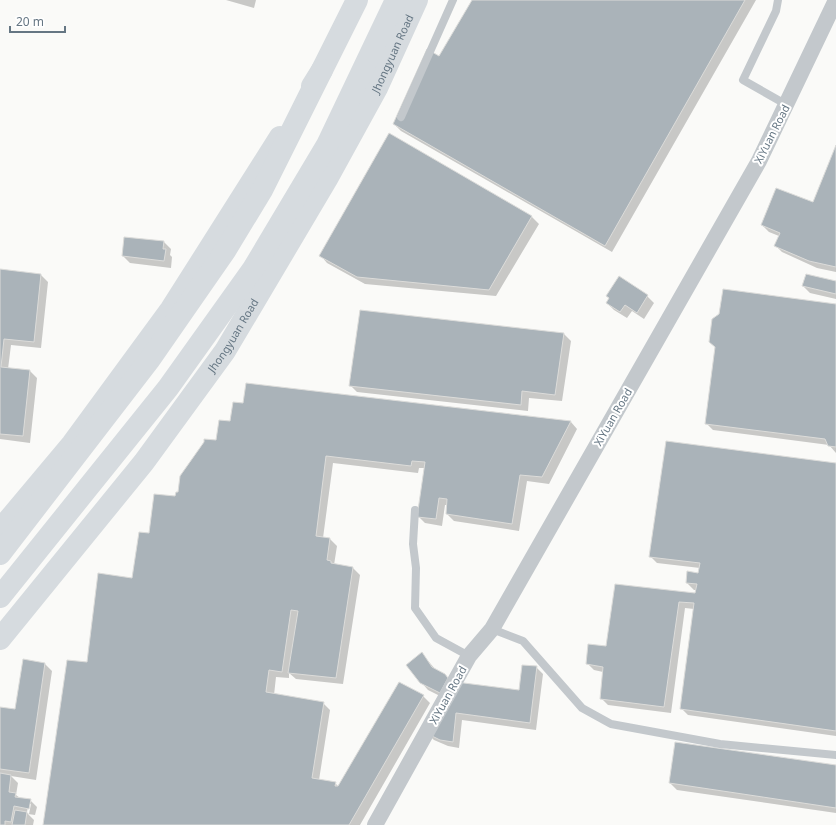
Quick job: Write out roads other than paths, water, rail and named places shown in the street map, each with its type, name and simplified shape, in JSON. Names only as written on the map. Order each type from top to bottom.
[{"type":"main road","points":[[0,554],[150,359],[225,251],[262,190],[357,0]]},
{"type":"main road","points":[[0,597],[168,388],[253,269],[327,145],[396,0]]},
{"type":"main road","name":"Jhongyuan Road","points":[[0,639],[144,462],[225,351],[327,179],[377,88],[418,0]]},
{"type":"main road","points":[[0,530],[72,444],[170,309],[322,70]]},
{"type":"street","name":"XiYuan Road","points":[[376,825],[469,656],[492,629],[759,161],[836,0]]},
{"type":"lane","points":[[401,117],[453,0]]},
{"type":"lane","points":[[778,0],[776,11],[743,80],[787,105]]},
{"type":"lane","points":[[415,510],[413,544],[416,568],[415,608],[436,638],[469,656]]},
{"type":"lane","points":[[492,629],[523,642],[582,708],[611,724],[720,744],[836,755]]}]
